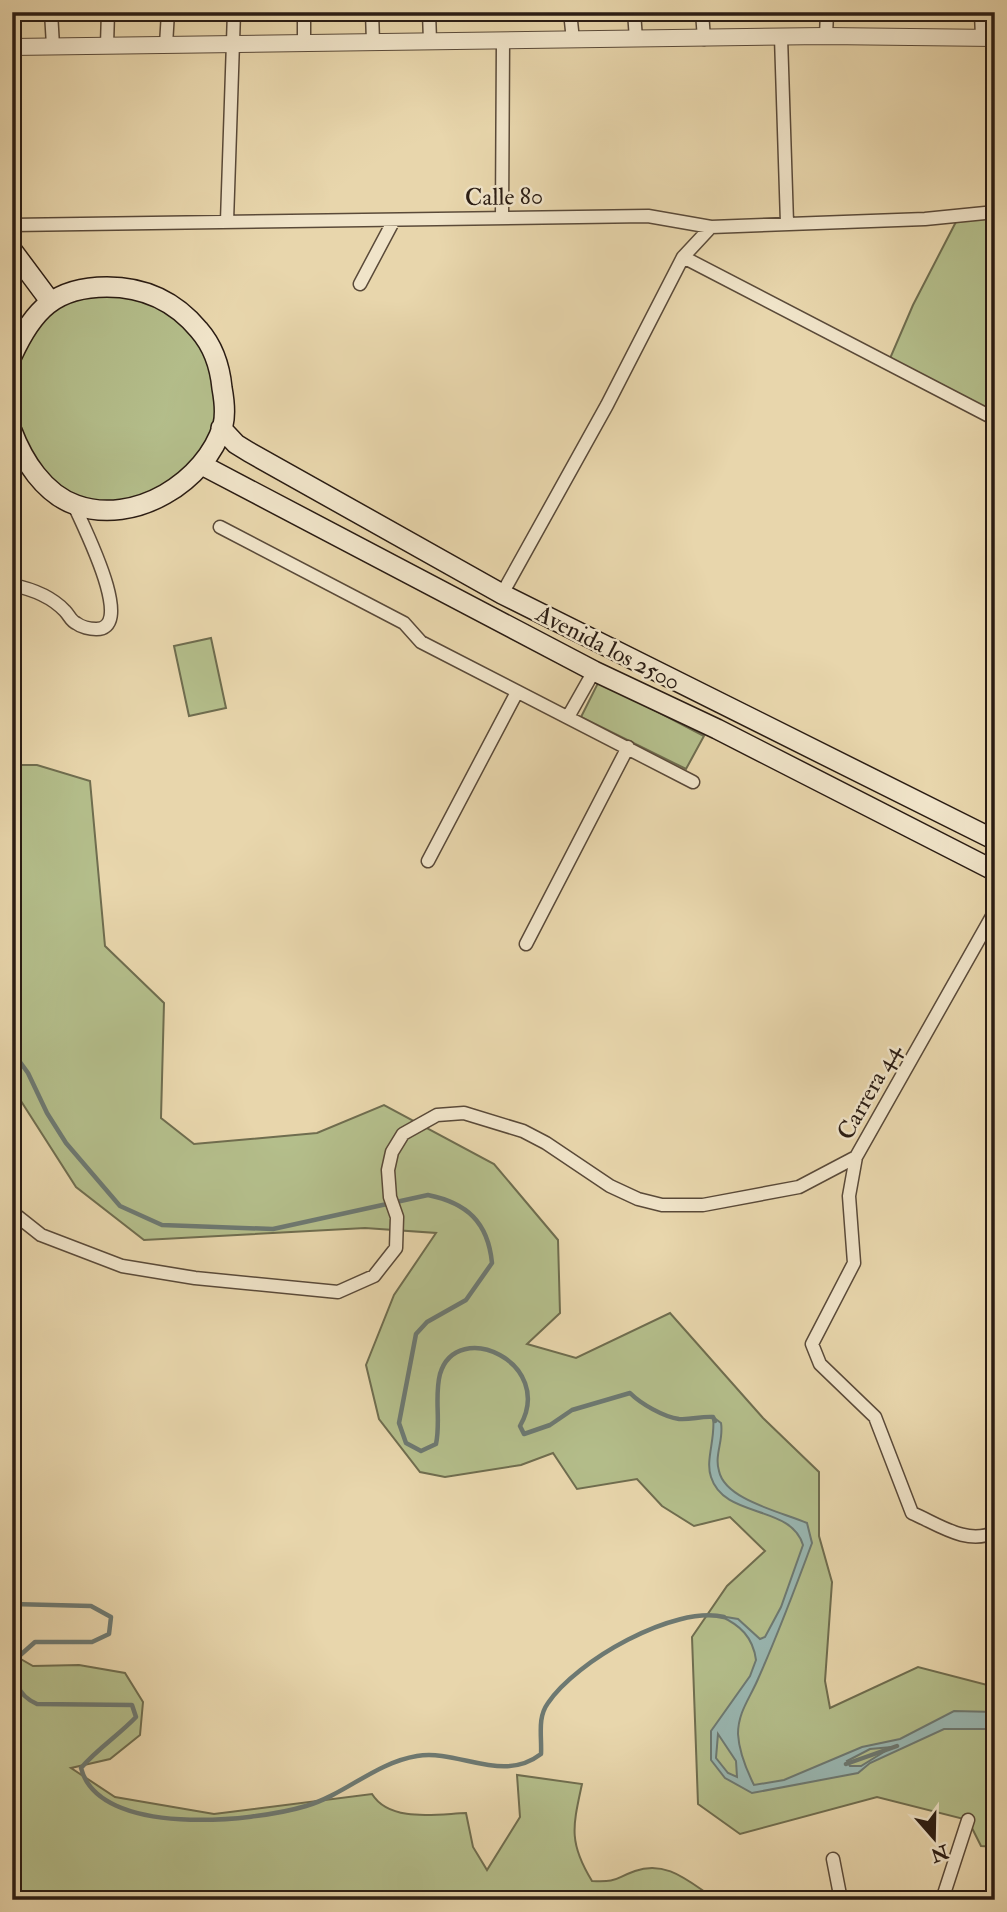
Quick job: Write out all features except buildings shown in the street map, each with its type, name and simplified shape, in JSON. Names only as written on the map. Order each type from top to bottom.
[{"type":"main road","points":[[12,250],[50,301]]},
{"type":"main road","points":[[12,431],[31,469],[54,491],[75,505],[113,510],[151,502],[202,465],[222,428],[224,406],[220,372],[206,338],[186,314],[155,295],[118,287],[94,287],[62,293],[37,314],[15,342]]},
{"type":"main road","name":"Avenida los 2500","points":[[222,428],[236,444],[249,452],[502,594],[995,840]]},
{"type":"main road","name":"Avenida los 2500","points":[[202,465],[594,671],[717,729],[995,871]]},
{"type":"street","points":[[51,12],[53,46]]},
{"type":"street","points":[[107,46],[108,12]]},
{"type":"street","points":[[166,44],[168,12]]},
{"type":"street","points":[[227,221],[234,12]]},
{"type":"street","points":[[304,12],[304,43]]},
{"type":"street","points":[[372,12],[373,42]]},
{"type":"street","points":[[429,12],[430,41]]},
{"type":"street","points":[[570,12],[573,40]]},
{"type":"street","points":[[634,12],[636,39]]},
{"type":"street","points":[[702,12],[704,38]]},
{"type":"street","points":[[827,12],[827,36]]},
{"type":"street","points":[[12,47],[827,36],[988,38],[982,12]]},
{"type":"street","points":[[781,37],[787,223]]},
{"type":"street","points":[[502,218],[503,40]]},
{"type":"street","name":"Calle 80","points":[[12,225],[648,216],[711,227],[925,219],[995,212]]},
{"type":"street","points":[[360,284],[394,220]]},
{"type":"street","points":[[502,594],[607,405],[684,257],[711,227]]},
{"type":"street","points":[[684,257],[995,419]]},
{"type":"street","points":[[12,585],[29,588],[48,597],[74,623],[92,629],[103,629],[111,623],[114,612],[110,594],[75,505]]},
{"type":"street","points":[[220,527],[404,623],[421,642],[693,782]]},
{"type":"street","points":[[568,717],[594,671]]},
{"type":"street","points":[[428,861],[517,692]]},
{"type":"street","points":[[526,944],[628,747]]},
{"type":"street","name":"Carrera 44","points":[[995,911],[856,1157],[849,1196],[854,1263],[812,1344],[820,1364],[875,1418],[912,1513],[966,1537],[987,1536],[995,1532]]},
{"type":"street","points":[[12,1212],[41,1235],[121,1266],[195,1278],[338,1292],[361,1283],[386,1264],[396,1248],[397,1217],[390,1197],[388,1170],[392,1152],[403,1134],[437,1115],[464,1114],[523,1131],[546,1143],[610,1186],[638,1199],[662,1205],[703,1205],[799,1187],[856,1157]]},
{"type":"street","points":[[942,1900],[968,1820]]},
{"type":"street","points":[[833,1859],[841,1900]]},
{"type":"green space","points":[[995,212],[995,419],[888,363],[913,305],[959,216]]},
{"type":"green space","points":[[118,287],[197,327],[224,406],[202,465],[127,509],[54,491],[12,431],[12,356],[50,301]]},
{"type":"green space","points":[[211,638],[226,708],[189,716],[174,646]]},
{"type":"green space","points":[[599,681],[704,736],[686,769],[581,717]]},
{"type":"green space","points":[[12,765],[37,765],[90,781],[105,946],[164,1003],[161,1118],[194,1144],[317,1133],[384,1105],[494,1164],[558,1240],[560,1313],[527,1344],[576,1358],[670,1313],[763,1418],[819,1472],[819,1536],[832,1582],[825,1681],[830,1708],[918,1667],[995,1687],[995,1847],[981,1846],[968,1820],[877,1797],[740,1834],[698,1804],[692,1637],[727,1586],[765,1551],[730,1517],[694,1526],[662,1506],[637,1479],[577,1489],[553,1453],[521,1465],[445,1477],[420,1472],[379,1419],[366,1365],[394,1295],[436,1233],[365,1228],[144,1240],[76,1187],[12,1087]]},
{"type":"green space","points":[[12,1654],[33,1666],[79,1665],[125,1673],[143,1702],[140,1735],[110,1759],[71,1768],[115,1797],[214,1814],[372,1794],[380,1803],[402,1813],[466,1813],[473,1847],[487,1870],[520,1817],[517,1775],[582,1784],[576,1811],[576,1844],[592,1881],[612,1880],[646,1868],[656,1868],[684,1878],[711,1896],[711,1900],[12,1900]]},
{"type":"water","points":[[713,1417],[721,1423],[718,1465],[723,1481],[732,1490],[756,1504],[807,1523],[812,1543],[740,1719],[740,1747],[754,1785],[784,1780],[862,1747],[900,1739],[954,1711],[995,1712],[995,1729],[944,1729],[870,1763],[858,1773],[752,1793],[725,1778],[711,1760],[711,1731],[750,1676],[756,1660],[749,1638],[734,1623],[720,1616],[738,1619],[760,1639],[765,1637],[781,1607],[803,1545],[796,1532],[785,1523],[729,1500],[718,1490],[709,1470]],"holes":[[[718,1734],[736,1761],[737,1777],[728,1773],[716,1758]],[[892,1747],[861,1766],[850,1766],[847,1761],[870,1749]]]},
{"type":"waterway","points":[[12,1051],[28,1073],[47,1113],[66,1143],[120,1206],[162,1225],[273,1229],[428,1195],[454,1203],[473,1217],[486,1236],[492,1263],[466,1300],[427,1322],[416,1334],[399,1423],[406,1443],[421,1451],[436,1444],[440,1374],[450,1357],[465,1349],[482,1349],[500,1355],[515,1367],[525,1383],[528,1403],[520,1426],[524,1434],[550,1425],[572,1410],[630,1393],[646,1406],[673,1418],[713,1417],[715,1421]]},
{"type":"waterway","points":[[12,1604],[91,1606],[111,1617],[109,1634],[92,1642],[35,1642],[17,1658],[18,1686],[24,1696],[37,1704],[132,1705],[136,1717],[81,1768],[94,1790],[116,1806],[146,1815],[180,1819],[251,1817],[306,1806],[321,1801],[388,1765],[417,1756],[449,1757],[496,1766],[526,1762],[541,1754],[541,1721],[548,1703],[580,1670],[603,1654],[654,1628],[679,1619],[724,1617]]},
{"type":"waterway","points":[[846,1764],[897,1746]]}]
